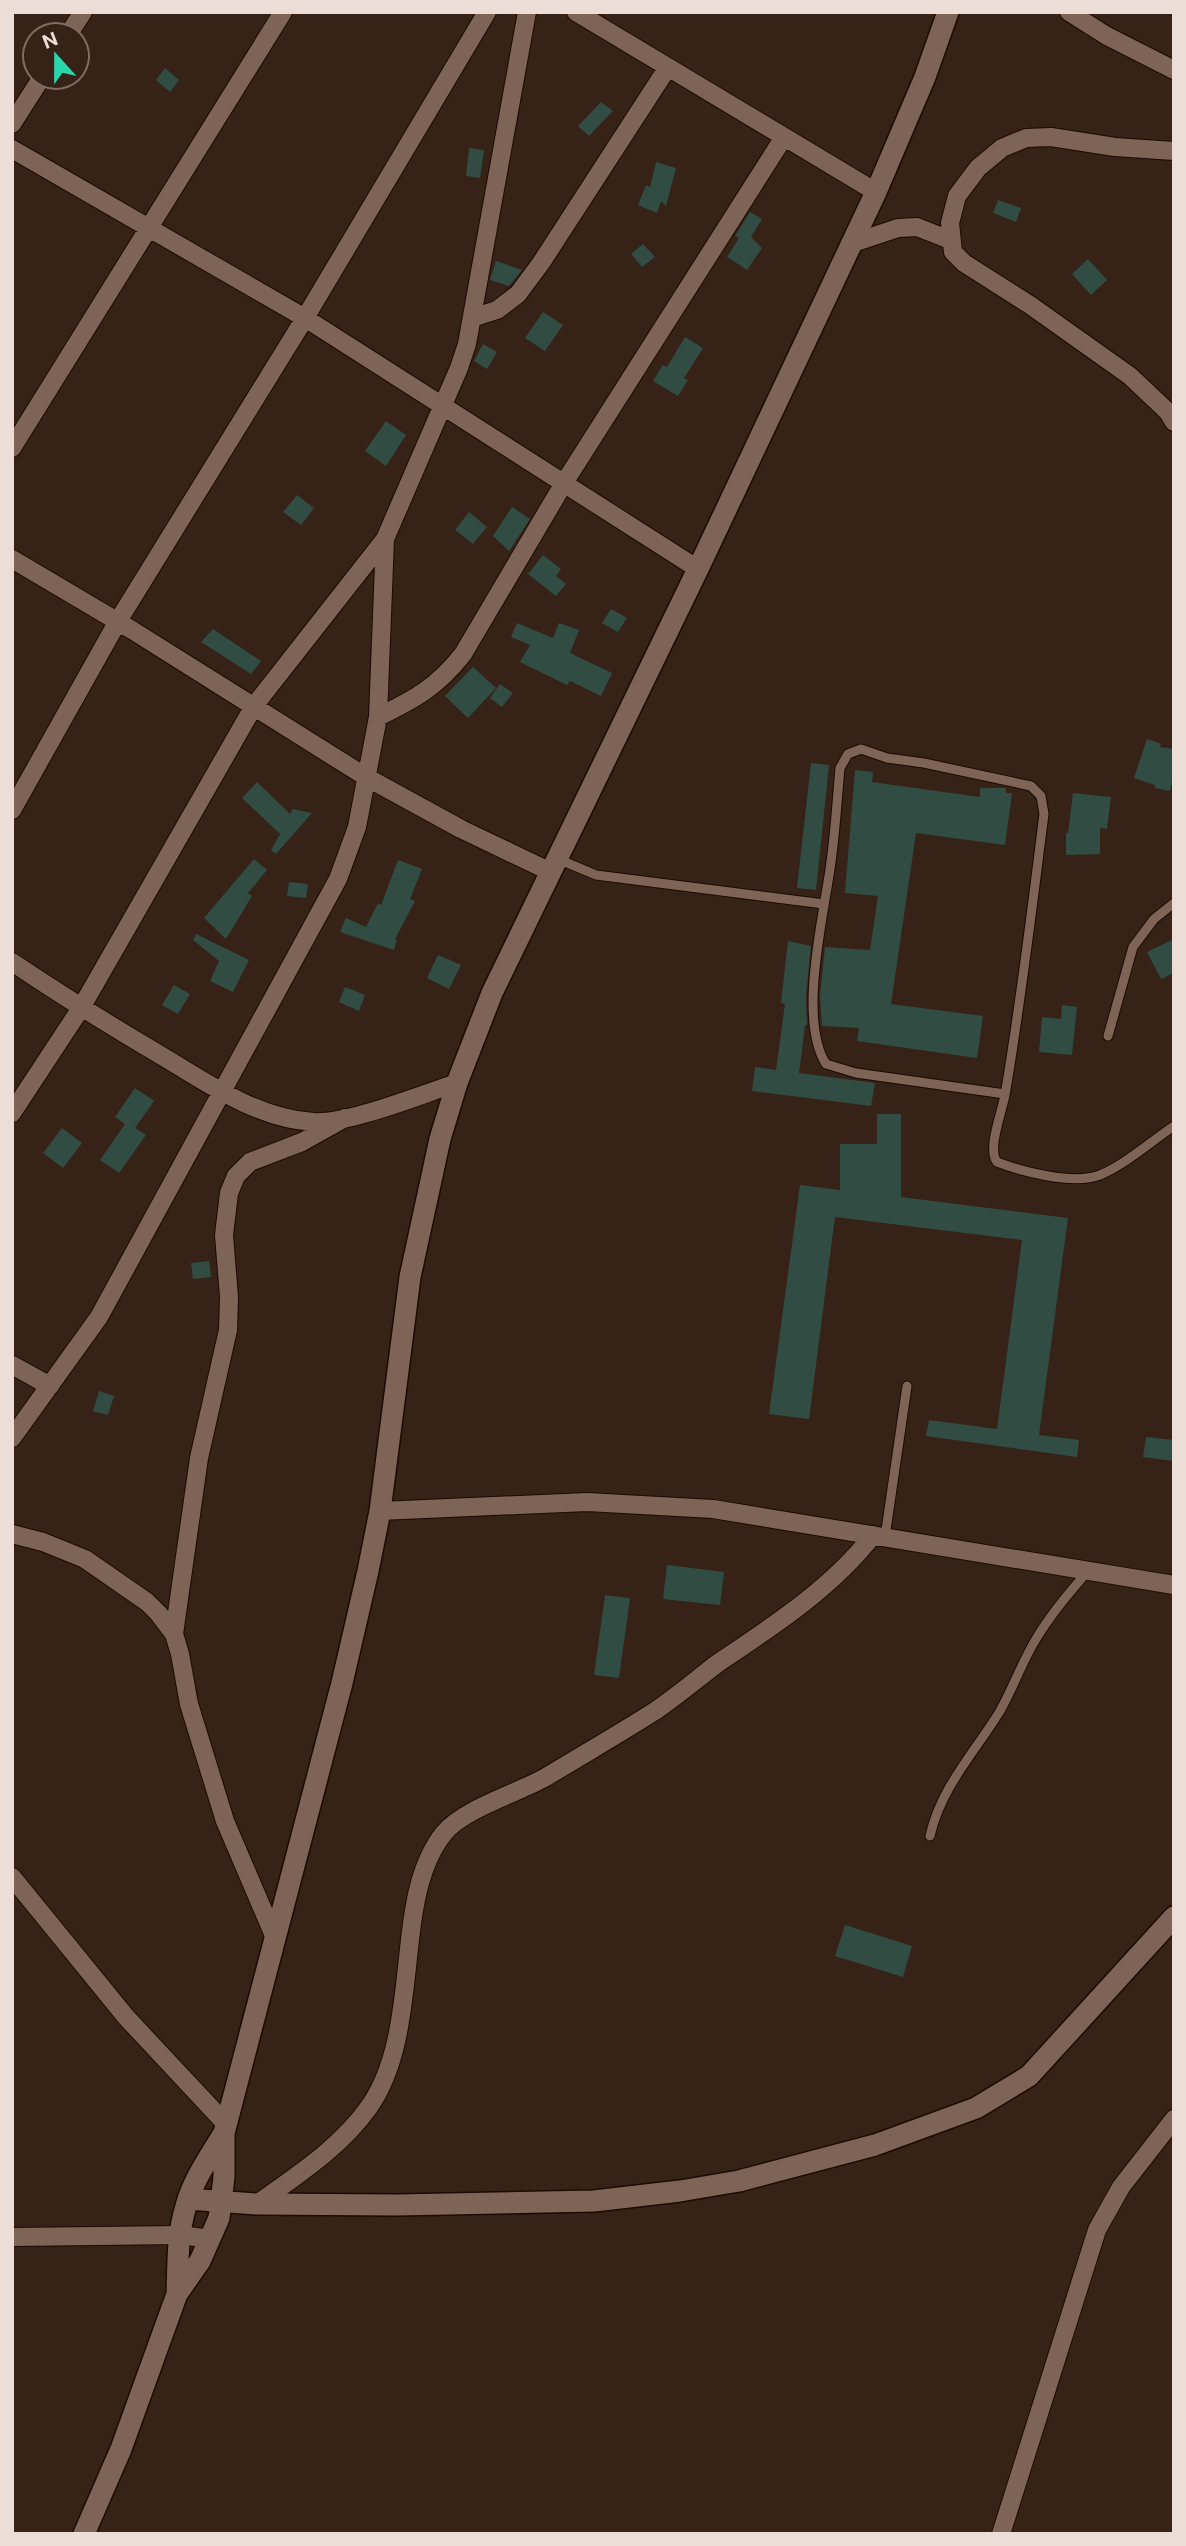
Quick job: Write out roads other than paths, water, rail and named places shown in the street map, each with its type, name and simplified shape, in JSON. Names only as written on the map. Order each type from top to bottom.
[{"type":"main road","points":[[84,2534],[126,2436],[177,2294],[211,2239],[219,2218],[225,2129],[342,1683],[368,1571],[380,1511],[410,1277],[440,1139],[457,1083],[492,993],[698,569],[876,192],[925,77],[946,13]]},
{"type":"main road","points":[[188,2199],[257,2204],[397,2205],[594,2201],[739,2181],[875,2145],[976,2108],[1029,2076],[1174,1917]]},
{"type":"main road","points":[[177,2294],[180,2235],[188,2199],[225,2129]]},
{"type":"street","points":[[12,448],[283,12]]},
{"type":"street","points":[[12,810],[118,621],[305,318],[487,12]]},
{"type":"street","points":[[12,1113],[81,1008],[254,706],[386,540],[467,344],[527,12]]},
{"type":"street","points":[[576,12],[876,192]]},
{"type":"street","points":[[1069,12],[1107,36],[1174,70]]},
{"type":"street","points":[[472,318],[497,310],[518,294],[668,67]]},
{"type":"street","points":[[12,124],[33,91]]},
{"type":"street","points":[[377,717],[421,696],[449,673],[488,615],[564,483],[784,137]]},
{"type":"street","points":[[1174,151],[1115,147],[1051,137],[1026,138],[1002,148],[978,169],[957,196],[950,223],[953,252],[964,263],[1030,305],[1130,376],[1168,412],[1174,422]]},
{"type":"street","points":[[12,149],[305,318],[698,569]]},
{"type":"street","points":[[850,244],[898,228],[917,227],[950,240]]},
{"type":"street","points":[[12,1438],[99,1317],[338,879],[357,827],[377,717],[386,540]]},
{"type":"street","points":[[12,559],[118,621],[366,777],[461,829],[554,866]]},
{"type":"street","points":[[12,962],[81,1008],[221,1092],[288,1118],[315,1123],[345,1118],[457,1083]]},
{"type":"street","points":[[275,1938],[225,1822],[193,1717],[174,1634],[199,1458],[229,1330],[224,1235],[229,1193],[236,1176],[250,1162],[302,1142],[345,1118]]},
{"type":"street","points":[[12,1365],[50,1386]]},
{"type":"street","points":[[380,1511],[587,1502],[724,1510],[1174,1585]]},
{"type":"street","points":[[12,1534],[43,1542],[85,1559],[146,1602],[174,1634]]},
{"type":"street","points":[[257,2204],[336,2143],[369,2107],[379,2089],[395,2042],[412,1920],[421,1882],[431,1855],[445,1832],[475,1812],[539,1781],[656,1710],[818,1590],[878,1536]]},
{"type":"street","points":[[12,1877],[126,2017],[225,2129]]},
{"type":"street","points":[[1001,2534],[1097,2230],[1121,2187],[1174,2119]]},
{"type":"street","points":[[12,2237],[180,2235],[211,2239]]},
{"type":"lane","points":[[1005,1094],[880,1077],[837,1069],[826,1064],[819,1048],[813,1011],[813,989],[830,869],[840,768],[848,754],[861,750],[887,758],[1036,789],[1041,796],[1044,814],[1005,1094],[992,1150],[994,1159],[1008,1166],[1082,1179],[1098,1175],[1174,1126]]},
{"type":"lane","points":[[554,866],[596,875],[824,904]]},
{"type":"lane","points":[[1108,1036],[1133,947],[1154,919],[1174,903]]},
{"type":"lane","points":[[878,1536],[907,1386]]},
{"type":"lane","points":[[930,1836],[944,1795],[1000,1711],[1035,1641],[1060,1603],[1088,1571]]}]
